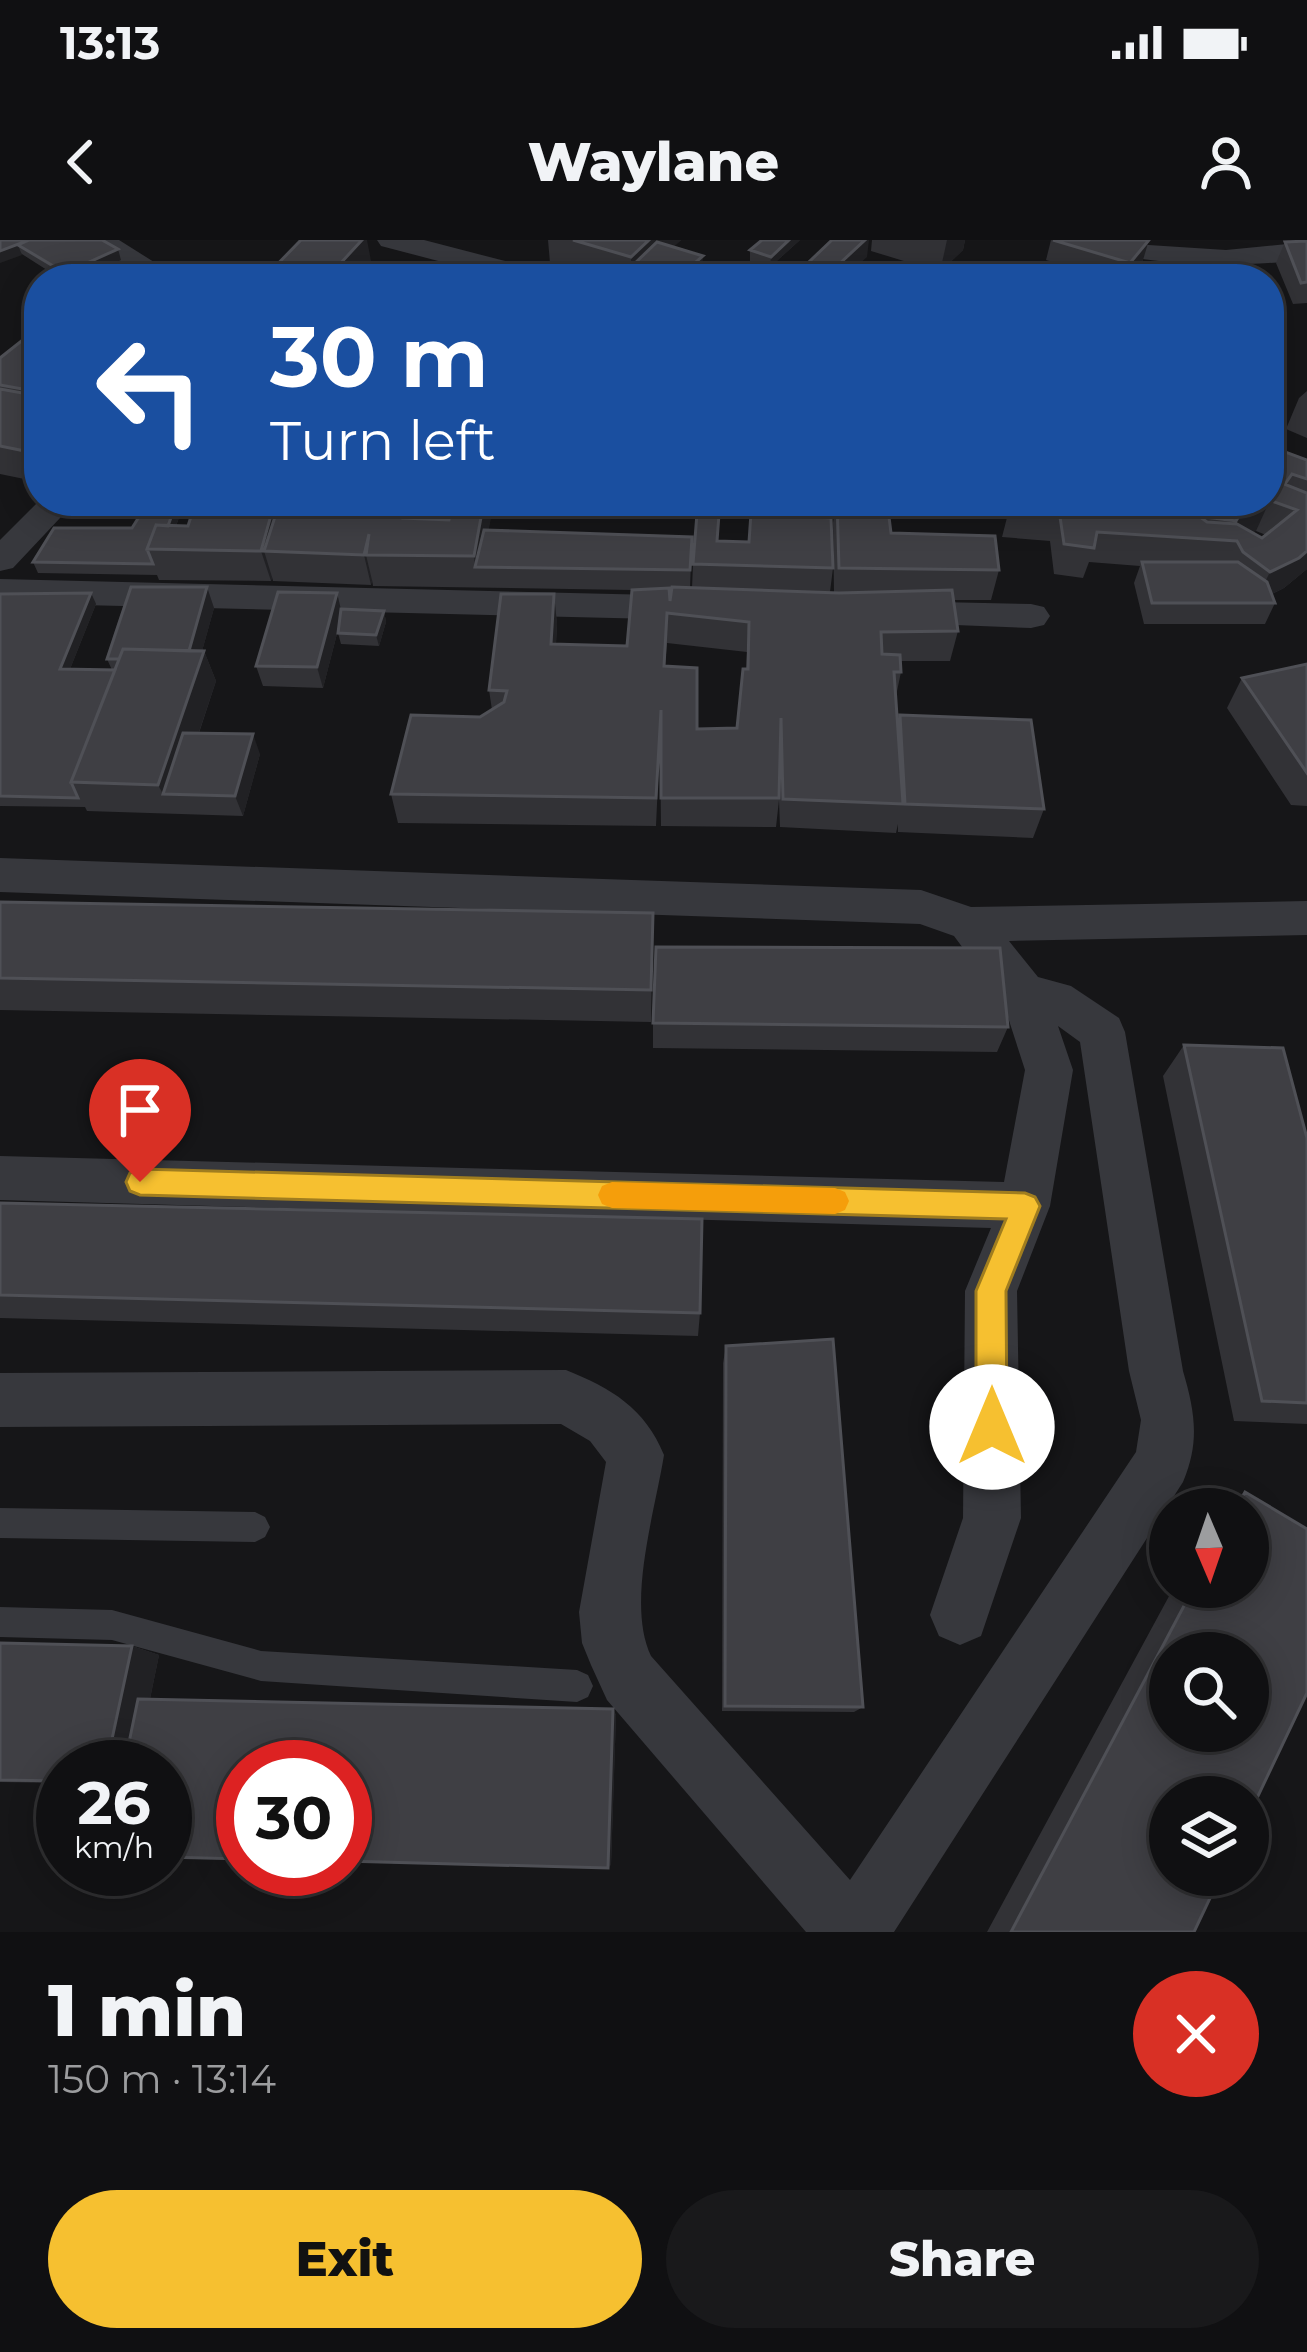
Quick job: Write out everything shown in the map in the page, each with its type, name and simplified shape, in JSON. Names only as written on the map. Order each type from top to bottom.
[{"type":"street","points":[[99,240],[140,264]]},
{"type":"street","points":[[391,240],[483,264]]},
{"type":"street","points":[[1084,240],[1142,254],[1226,259],[1307,251]]},
{"type":"street","points":[[0,560],[43,516]]},
{"type":"street","points":[[0,591],[743,609]]},
{"type":"street","points":[[863,612],[1031,616]]},
{"type":"street","points":[[0,874],[921,907],[970,924],[1307,918]]},
{"type":"street","points":[[960,1616],[992,1518],[991,1291],[1025,1206],[1049,1070],[1024,994],[970,924]]},
{"type":"street","points":[[0,1400],[566,1397],[610,1420],[636,1455],[609,1612],[613,1643],[629,1678],[853,1932],[1162,1462],[1169,1420],[1156,1371],[1102,1032],[1055,999],[1024,994]]},
{"type":"street","points":[[0,1178],[1025,1206]]},
{"type":"lane","points":[[0,1523],[255,1527]]},
{"type":"lane","points":[[0,1622],[112,1625],[261,1666],[577,1686]]},
{"type":"building","points":[[0,240],[29,240],[0,251]]},
{"type":"building","points":[[29,240],[102,240],[118,249],[85,264],[50,264],[18,245]]},
{"type":"building","points":[[301,240],[362,240],[340,264],[278,264]]},
{"type":"building","points":[[573,240],[649,240],[631,257]]},
{"type":"building","points":[[762,240],[789,240],[771,257],[750,250]]},
{"type":"building","points":[[832,240],[865,240],[839,264],[807,264]]},
{"type":"building","points":[[1053,240],[1149,240],[1130,263]]},
{"type":"building","points":[[1307,241],[1307,282],[1301,283],[1285,242]]},
{"type":"building","points":[[657,242],[703,256],[694,264],[634,264]]},
{"type":"building","points":[[24,339],[24,389],[0,385],[0,358]]},
{"type":"building","points":[[0,389],[24,393],[24,451],[0,446]]},
{"type":"building","points":[[1284,452],[1307,460],[1307,479],[1292,474],[1285,484]]},
{"type":"building","points":[[1284,484],[1307,493],[1307,551],[1270,572],[1243,552],[1237,541],[1097,532],[1094,548],[1064,544],[1060,516],[1201,516],[1207,522],[1237,524],[1262,538],[1297,510],[1284,505]]},
{"type":"building","points":[[140,516],[172,516],[168,526],[156,525],[147,549],[153,564],[33,562],[54,528],[132,528]]},
{"type":"building","points":[[191,516],[271,516],[261,551],[147,549],[156,525],[188,526]]},
{"type":"building","points":[[275,516],[449,520],[450,516],[481,516],[474,556],[366,555],[369,534],[364,555],[264,551]]},
{"type":"building","points":[[697,516],[719,516],[717,541],[749,542],[751,516],[831,518],[833,568],[693,564]]},
{"type":"building","points":[[837,516],[889,516],[891,533],[995,536],[999,570],[839,568]]},
{"type":"building","points":[[1206,516],[1239,516],[1236,521]]},
{"type":"building","points":[[484,530],[692,537],[690,570],[475,567]]},
{"type":"building","points":[[1142,562],[1238,562],[1267,582],[1275,603],[1152,603]]},
{"type":"building","points":[[131,587],[207,587],[189,651],[123,649],[119,659],[107,659]]},
{"type":"building","points":[[672,587],[839,593],[952,590],[958,631],[881,632],[882,654],[900,655],[901,672],[894,672],[903,804],[783,799],[781,718],[779,798],[661,798],[661,710],[656,798],[391,794],[411,715],[480,717],[504,702],[507,691],[489,690],[501,594],[554,594],[551,644],[627,646],[632,590],[669,588],[670,601]],"holes":[[[667,613],[749,622],[748,669],[743,669],[737,728],[697,729],[697,668],[664,666]]]},
{"type":"building","points":[[278,592],[337,593],[317,667],[256,666]]},
{"type":"building","points":[[91,593],[60,669],[115,670],[71,782],[78,798],[0,796],[0,594]]},
{"type":"building","points":[[341,609],[384,611],[376,635],[338,633]]},
{"type":"building","points":[[123,649],[204,651],[158,785],[71,782]]},
{"type":"building","points":[[1307,664],[1307,773],[1242,678]]},
{"type":"building","points":[[900,715],[1031,720],[1044,809],[905,804]]},
{"type":"building","points":[[183,733],[253,734],[235,796],[163,794]]},
{"type":"building","points":[[0,902],[653,913],[651,990],[0,978]]},
{"type":"building","points":[[656,947],[1000,948],[1008,1027],[653,1023]]},
{"type":"building","points":[[1184,1045],[1283,1048],[1307,1138],[1307,1403],[1262,1401]]},
{"type":"building","points":[[0,1203],[702,1219],[700,1313],[0,1295]]},
{"type":"building","points":[[833,1339],[863,1707],[725,1706],[726,1346]]},
{"type":"building","points":[[1269,1506],[1307,1529],[1307,1693],[1268,1776],[1149,1776],[1149,1896],[1211,1896],[1194,1932],[1011,1932],[1149,1672],[1149,1752],[1269,1752],[1269,1632],[1170,1632],[1183,1608],[1269,1608]]},
{"type":"building","points":[[0,1643],[132,1646],[112,1740],[36,1740],[36,1781],[0,1780]]},
{"type":"building","points":[[138,1699],[613,1709],[608,1868],[372,1862],[372,1740],[216,1740],[216,1858],[192,1858],[192,1740],[130,1740]]},
{"type":"slow traffic","points":[[612,1195],[835,1201]]},
{"type":"route","points":[[140,1182],[1025,1206],[991,1291],[992,1427]]}]
